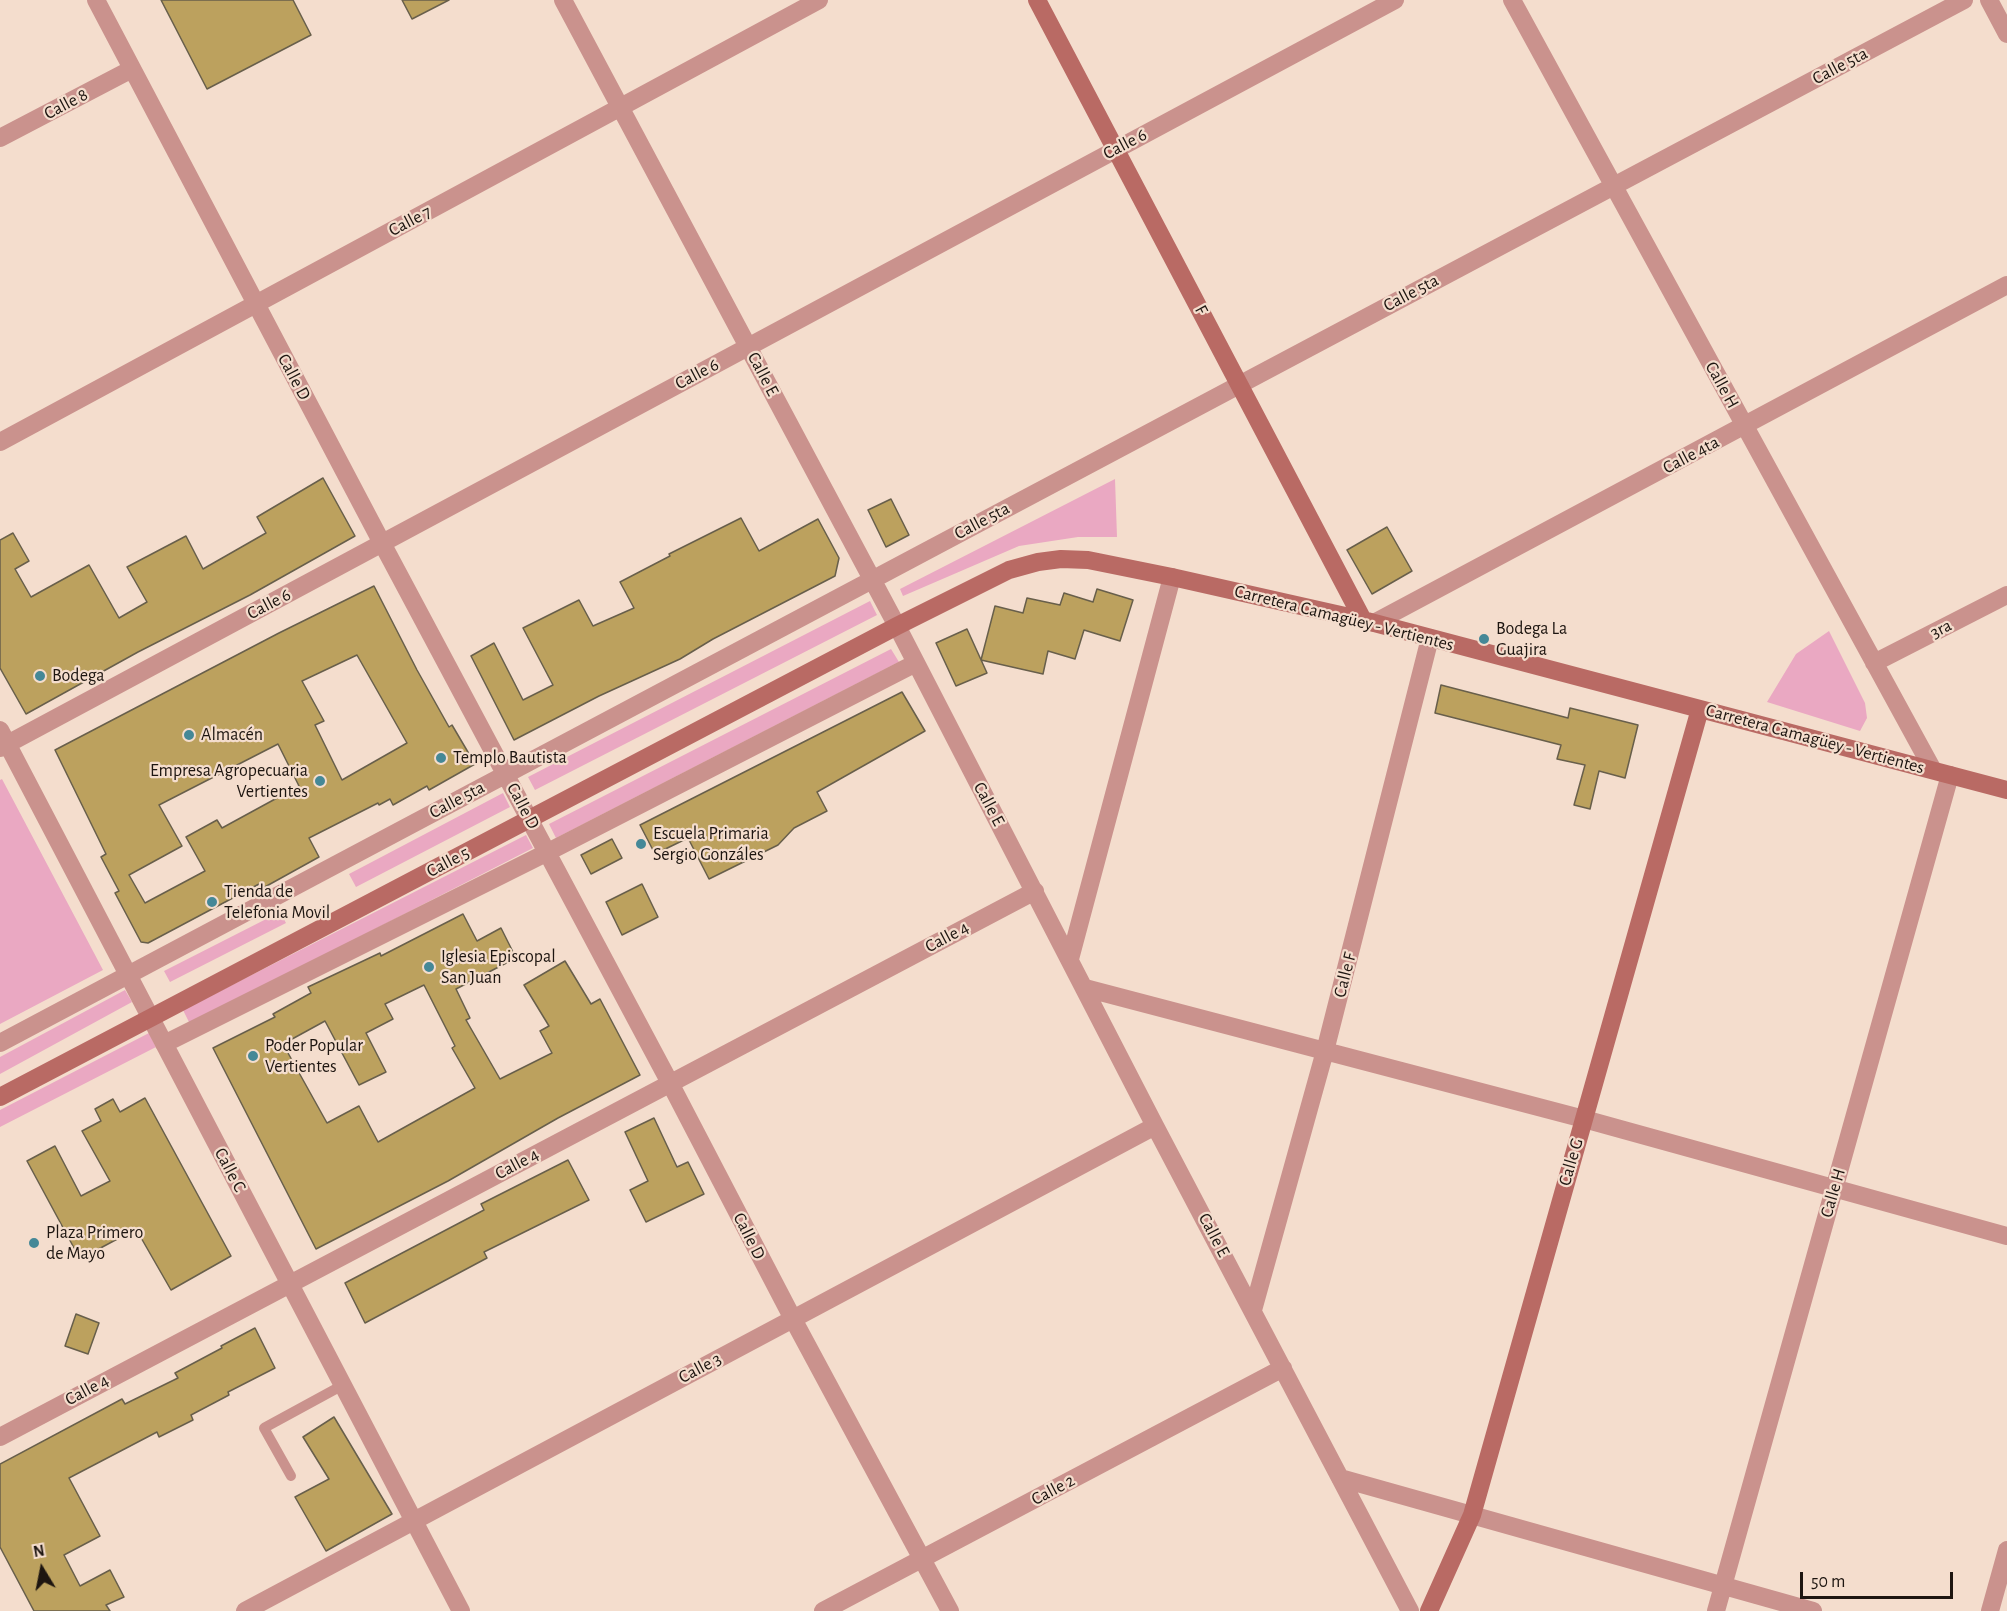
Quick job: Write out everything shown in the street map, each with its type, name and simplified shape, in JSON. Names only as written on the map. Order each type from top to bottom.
[{"type":"main road","name":"F","points":[[1037,0],[1369,622]]},
{"type":"main road","name":"Carretera Camagüey - Vertientes","points":[[897,626],[1009,570],[1038,562],[1061,559],[1088,560],[1369,622],[2007,790]]},
{"type":"main road","name":"Calle 5","points":[[0,1097],[897,626]]},
{"type":"main road","name":"Calle G","points":[[1429,1611],[1472,1515],[1700,709]]},
{"type":"street","name":"Calle D","points":[[96,0],[793,1319],[950,1611]]},
{"type":"street","name":"Calle E","points":[[563,0],[897,626],[1155,1126],[1410,1611]]},
{"type":"street","name":"Calle 7","points":[[0,442],[819,0]]},
{"type":"street","name":"Calle 6","points":[[3,741],[382,543],[1395,0]]},
{"type":"street","name":"Calle H","points":[[1512,0],[1874,663],[1941,772],[1834,1188],[1716,1611]]},
{"type":"street","name":"Calle 5ta","points":[[0,1043],[1964,0]]},
{"type":"street","points":[[1989,0],[2007,34]]},
{"type":"street","name":"Calle 8","points":[[0,138],[132,69]]},
{"type":"street","name":"Calle 4ta","points":[[1369,622],[1745,426],[2007,285]]},
{"type":"street","points":[[1070,959],[1172,577]]},
{"type":"street","name":"3ra","points":[[1874,663],[2007,596]]},
{"type":"street","name":"Calle F","points":[[1253,1310],[1325,1051],[1430,638]]},
{"type":"street","name":"Calle 5","points":[[164,1044],[548,852],[916,663]]},
{"type":"street","name":"Calle C","points":[[3,741],[151,1018],[461,1611]]},
{"type":"street","name":"Calle 4","points":[[0,1437],[1035,891]]},
{"type":"street","points":[[1085,988],[1584,1119],[2007,1236]]},
{"type":"street","name":"Calle 3","points":[[245,1611],[1155,1126]]},
{"type":"street","name":"Calle 2","points":[[823,1611],[1283,1368]]},
{"type":"street","points":[[1341,1478],[1813,1611]]},
{"type":"street","points":[[1990,1611],[2007,1550]]},
{"type":"lane","points":[[291,1476],[264,1428],[343,1385]]},
{"type":"shaded area","points":[[1115,479],[1117,537],[1078,537],[1019,546],[903,596],[900,589]]},
{"type":"shaded area","points":[[870,601],[877,615],[535,790],[528,777]]},
{"type":"shaded area","points":[[1829,631],[1865,703],[1867,718],[1860,731],[1767,702],[1796,654]]},
{"type":"shaded area","points":[[891,649],[899,662],[556,838],[549,824]]},
{"type":"shaded area","points":[[2,779],[103,970],[0,1024],[0,780]]},
{"type":"shaded area","points":[[503,793],[510,807],[356,887],[349,874]]},
{"type":"shaded area","points":[[526,835],[533,848],[190,1024],[183,1010]]},
{"type":"shaded area","points":[[280,912],[286,923],[170,982],[164,971]]},
{"type":"shaded area","points":[[125,990],[132,1002],[0,1074],[0,1057]]},
{"type":"shaded area","points":[[149,1033],[156,1047],[0,1127],[0,1110]]},
{"type":"building","points":[[161,0],[293,0],[311,35],[207,89]]},
{"type":"building","points":[[402,0],[449,0],[412,19]]},
{"type":"building","points":[[323,478],[355,536],[250,595],[138,652],[26,714],[0,668],[0,540],[13,533],[29,561],[15,569],[31,597],[89,565],[119,618],[147,602],[127,567],[186,536],[203,569],[266,533],[257,517]]},
{"type":"building","points":[[891,499],[909,535],[886,547],[868,510]]},
{"type":"building","points":[[741,518],[759,551],[818,519],[839,558],[835,576],[713,639],[680,659],[599,696],[514,740],[471,656],[494,643],[523,700],[553,685],[523,628],[579,600],[593,626],[634,608],[620,582],[670,556],[669,554]]},
{"type":"building","points":[[1387,527],[1412,571],[1372,594],[1347,550]]},
{"type":"building","points":[[374,586],[449,727],[452,725],[475,764],[429,790],[427,786],[393,805],[390,799],[379,805],[378,803],[309,838],[319,857],[263,888],[261,883],[148,943],[141,942],[115,893],[119,891],[101,857],[106,854],[55,750]],"holes":[[[357,655],[407,743],[342,780],[315,725],[324,721],[302,681]],[[278,744],[299,786],[222,828],[217,820],[186,837],[205,871],[145,903],[129,875],[182,846],[159,805]]]},
{"type":"building","points":[[1097,589],[1133,600],[1120,641],[1084,630],[1075,659],[1048,651],[1043,674],[981,660],[995,606],[1023,613],[1027,598],[1060,605],[1064,593],[1093,602]]},
{"type":"building","points":[[967,629],[987,673],[956,686],[936,643]]},
{"type":"building","points":[[1441,685],[1568,718],[1570,708],[1638,725],[1625,778],[1599,771],[1590,809],[1574,805],[1585,765],[1557,759],[1561,745],[1435,713]]},
{"type":"building","points":[[902,692],[925,731],[817,792],[827,811],[794,828],[778,845],[709,879],[688,838],[655,854],[640,825]]},
{"type":"building","points":[[612,839],[622,858],[591,874],[581,855]]},
{"type":"building","points":[[642,884],[658,917],[622,935],[606,902]]},
{"type":"building","points":[[463,914],[477,941],[501,928],[516,958],[456,989],[470,1018],[466,1020],[500,1079],[552,1053],[540,1031],[549,1026],[524,985],[565,961],[591,1004],[600,999],[640,1075],[558,1118],[448,1181],[316,1249],[213,1048],[275,1017],[273,1014],[311,993],[308,987],[380,953],[381,956]],"holes":[[[424,985],[455,1046],[452,1048],[475,1088],[378,1142],[359,1106],[327,1123],[283,1044],[325,1021],[359,1085],[386,1072],[366,1033],[393,1019],[385,1004]]]},
{"type":"building","points":[[145,1098],[231,1256],[171,1290],[136,1229],[80,1259],[27,1161],[55,1146],[81,1196],[110,1181],[82,1131],[101,1121],[95,1109],[113,1099],[120,1112]]},
{"type":"building","points":[[654,1118],[677,1167],[688,1162],[704,1194],[646,1222],[630,1190],[648,1181],[625,1132]]},
{"type":"building","points":[[568,1160],[589,1200],[484,1252],[487,1258],[365,1323],[345,1283],[484,1210],[481,1204]]},
{"type":"building","points":[[76,1314],[99,1323],[88,1354],[65,1346]]},
{"type":"building","points":[[255,1328],[275,1368],[228,1392],[229,1395],[191,1415],[193,1420],[159,1437],[157,1432],[69,1478],[100,1536],[64,1555],[80,1586],[110,1570],[124,1597],[106,1605],[110,1611],[34,1611],[0,1547],[0,1464],[122,1399],[125,1404],[178,1378],[175,1373]]},
{"type":"building","points":[[334,1417],[392,1514],[326,1551],[295,1497],[329,1479],[303,1437]]},
{"type":"place","name":"Bodega La Guajira","points":[[1484,639]]},
{"type":"place","name":"Bodega","points":[[40,676]]},
{"type":"place","name":"Almacén","points":[[189,735]]},
{"type":"place","name":"Templo Bautista","points":[[441,758]]},
{"type":"place","name":"Empresa Agropecuaria Vertientes","points":[[320,781]]},
{"type":"place","name":"Escuela Primaria Sergio Gonzáles","points":[[641,844]]},
{"type":"place","name":"Tienda de Telefonia Movil","points":[[212,902]]},
{"type":"place","name":"Iglesia Episcopal San Juan","points":[[429,967]]},
{"type":"place","name":"Poder Popular Vertientes","points":[[253,1056]]},
{"type":"place","name":"Plaza Primero de Mayo","points":[[34,1243]]}]
